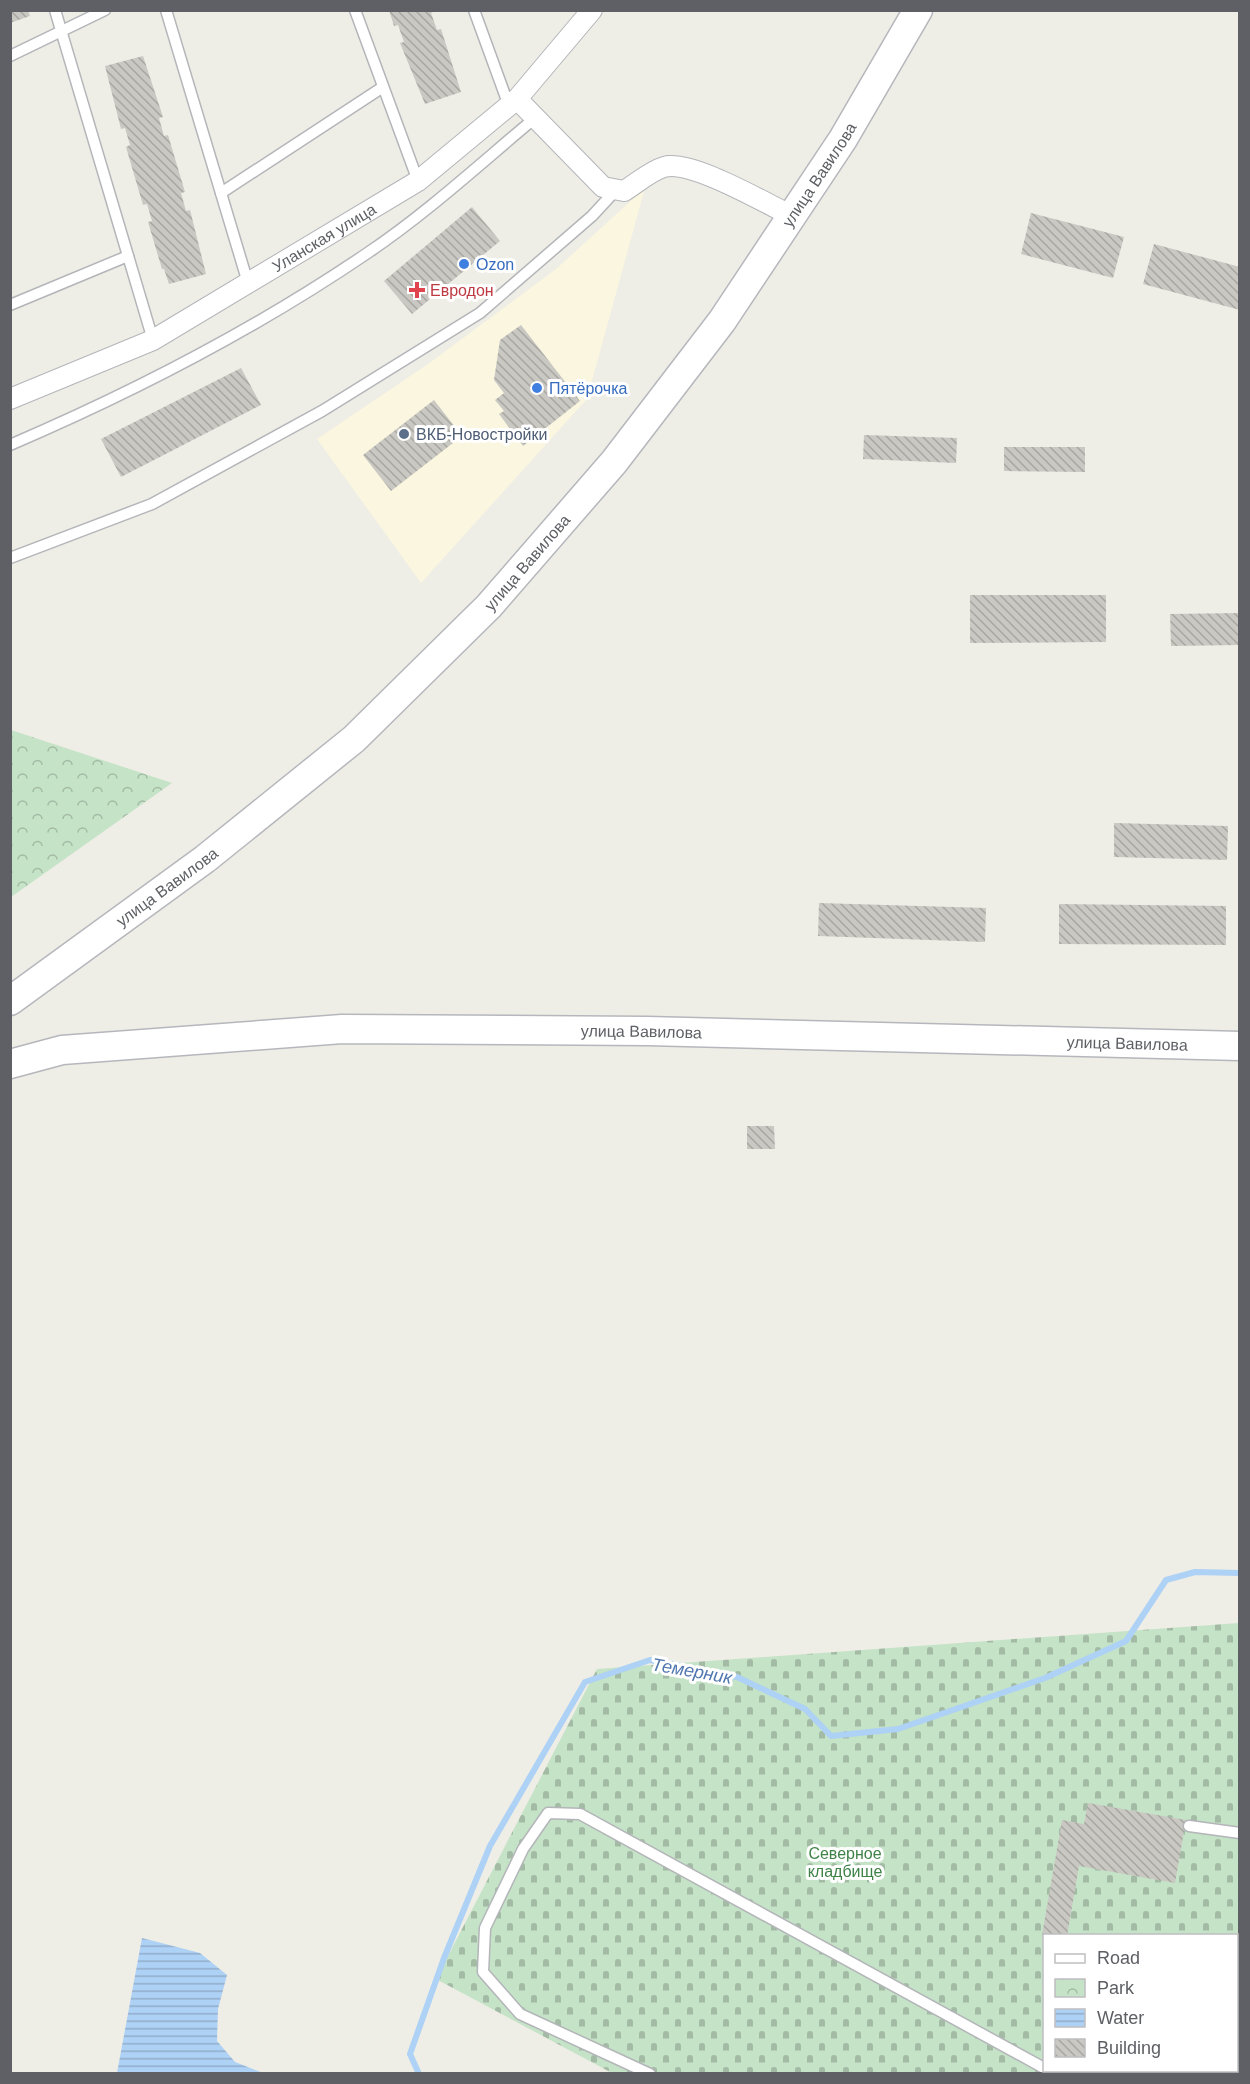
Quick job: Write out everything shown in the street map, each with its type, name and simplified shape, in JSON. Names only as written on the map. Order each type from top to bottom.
[{"type":"street","name":"Уланская улица","points":[[10,399],[153,340],[418,181],[513,102],[592,10]]},
{"type":"street","name":"улица Вавилова","points":[[10,1001],[205,859],[354,739],[489,606],[621,453],[723,321],[843,139],[918,10]]},
{"type":"street","points":[[513,102],[535,118],[603,187],[624,191],[662,167],[675,165],[695,170],[792,216]]},
{"type":"street","name":"улица Вавилова","points":[[10,1064],[62,1050],[342,1029],[647,1031],[1239,1046]]},
{"type":"lane","points":[[55,10],[64,32],[153,340]]},
{"type":"lane","points":[[10,56],[64,32],[105,10]]},
{"type":"lane","points":[[166,10],[248,283]]},
{"type":"lane","points":[[355,10],[418,181]]},
{"type":"lane","points":[[474,10],[513,102]]},
{"type":"lane","points":[[221,193],[383,87]]},
{"type":"lane","points":[[10,445],[106,404],[255,326],[399,230],[535,118]]},
{"type":"lane","points":[[10,558],[152,504],[322,411],[480,313],[592,216],[616,190]]},
{"type":"lane","points":[[10,305],[128,256]]},
{"type":"lane","points":[[650,2073],[520,2014],[483,1972],[484,1928],[523,1849],[548,1813],[579,1814],[1043,2067]]},
{"type":"lane","points":[[1189,1826],[1239,1833]]},
{"type":"shaded area","points":[[645,188],[587,399],[421,583],[317,439],[428,364],[556,269]]},
{"type":"green space","points":[[11,730],[172,783],[11,897]]},
{"type":"green space","name":"Северное кладбище","points":[[1239,1623],[1239,2073],[612,2073],[436,1979],[597,1669]]},
{"type":"water","points":[[142,1938],[200,1953],[227,1975],[218,2009],[217,2041],[235,2062],[263,2073],[117,2073]]},
{"type":"building","points":[[10,10],[28,10],[30,16],[10,23]]},
{"type":"building","points":[[389,10],[437,10],[431,13],[437,30],[441,29],[461,92],[425,104],[400,43],[404,42],[398,25],[394,26]]},
{"type":"building","points":[[143,56],[163,117],[159,118],[164,136],[168,135],[185,192],[181,193],[186,211],[190,210],[206,274],[169,284],[164,269],[162,269],[148,222],[152,221],[147,204],[143,205],[126,147],[130,145],[125,128],[121,129],[105,66]]},
{"type":"building","points":[[472,207],[500,241],[412,314],[384,281]]},
{"type":"building","points":[[1031,213],[1124,237],[1113,278],[1021,254]]},
{"type":"building","points":[[1154,244],[1240,267],[1240,310],[1143,284]]},
{"type":"building","points":[[521,325],[580,401],[523,446],[499,414],[504,411],[495,400],[504,393],[494,380],[500,340]]},
{"type":"building","points":[[241,368],[261,405],[121,477],[101,439]]},
{"type":"building","points":[[434,400],[462,436],[391,491],[363,455]]},
{"type":"building","points":[[864,435],[957,438],[956,463],[863,459]]},
{"type":"building","points":[[1004,447],[1085,447],[1085,472],[1004,471]]},
{"type":"building","points":[[970,595],[1106,595],[1106,642],[970,643]]},
{"type":"building","points":[[1240,613],[1240,645],[1171,646],[1170,614]]},
{"type":"building","points":[[1114,823],[1228,826],[1227,860],[1114,857]]},
{"type":"building","points":[[819,903],[986,908],[985,942],[818,936]]},
{"type":"building","points":[[1059,904],[1226,906],[1226,945],[1059,944]]},
{"type":"building","points":[[747,1126],[774,1126],[775,1149],[747,1149]]},
{"type":"building","points":[[1088,1803],[1186,1820],[1175,1883],[1079,1866],[1067,1934],[1042,1935],[1062,1820],[1084,1824]]},
{"type":"waterway","name":"Темерник","points":[[419,2074],[410,2054],[444,1958],[490,1846],[585,1682],[650,1660],[737,1677],[805,1709],[831,1736],[898,1729],[1045,1678],[1126,1641],[1166,1580],[1195,1572],[1240,1573]]},
{"type":"place","name":"Ozon","points":[[464,264]]},
{"type":"place","name":"Евродон","points":[[417,290]]},
{"type":"place","name":"Пятёрочка","points":[[537,388]]},
{"type":"place","name":"ВКБ-Новостройки","points":[[404,434]]}]
